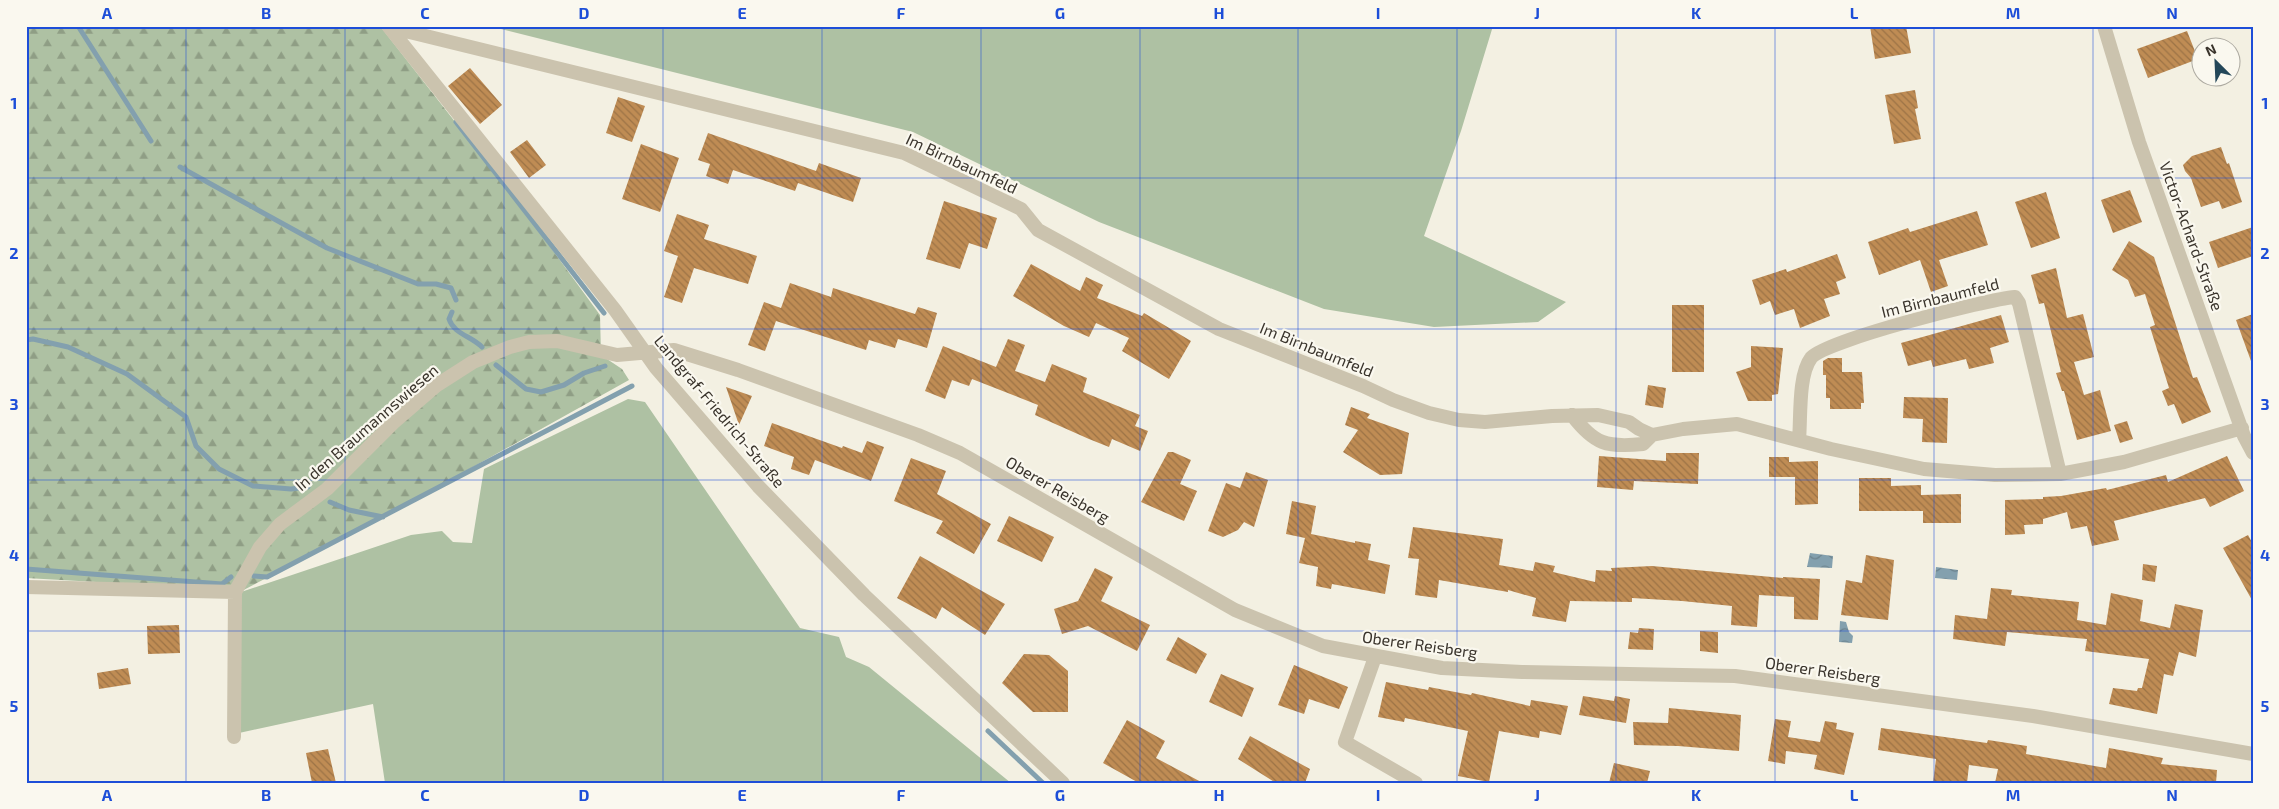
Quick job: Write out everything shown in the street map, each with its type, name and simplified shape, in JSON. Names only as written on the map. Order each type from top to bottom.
[{"type":"street","name":"Landgraf-Friedrich-Straße","points":[[389,27],[615,310],[656,368],[765,493],[864,595],[1062,783]]},
{"type":"street","name":"Im Birnbaumfeld","points":[[389,27],[904,153],[1020,209],[1038,230],[1219,329],[1429,413],[1459,420],[1485,422],[1572,415],[1598,415],[1630,422],[1639,430],[1652,435]]},
{"type":"street","name":"Victor-Achard-Straße","points":[[2104,28],[2139,142],[2253,453]]},
{"type":"street","name":"Im Birnbaumfeld","points":[[1799,440],[1804,369],[1812,356],[1826,348],[1885,328],[1936,314],[2015,298],[2019,303],[2060,474]]},
{"type":"street","name":"In den Braumannswiesen","points":[[234,738],[235,592],[260,546],[280,524],[327,489],[393,423],[437,385],[473,362],[510,347],[545,340],[617,354],[644,351]]},
{"type":"street","name":"Oberer Reisberg","points":[[644,351],[674,350],[738,370],[960,453],[1235,610],[1323,646],[1442,668],[1522,672],[1735,676],[2033,716],[2253,754]]},
{"type":"street","points":[[1572,415],[1597,442],[1618,445],[1643,444],[1652,435],[1683,429],[1737,424],[1831,449],[1924,469],[1995,475],[2060,474],[2124,462],[2246,432]]},
{"type":"street","points":[[26,587],[235,592]]},
{"type":"street","points":[[1375,657],[1345,742],[1416,783]]},
{"type":"green space","points":[[26,26],[380,26],[510,192],[600,315],[601,355],[622,369],[629,380],[383,517],[238,593],[201,588],[26,578]]},
{"type":"green space","points":[[489,26],[1493,26],[1461,131],[1424,236],[1566,302],[1538,322],[1434,327],[1324,309],[1099,222],[913,132]]},
{"type":"green space","points":[[628,399],[645,402],[800,628],[839,637],[846,657],[869,667],[1011,783],[385,783],[373,704],[239,733],[238,593],[411,535],[442,531],[453,542],[472,543],[484,469]]},
{"type":"water","points":[[1810,553],[1833,556],[1832,568],[1807,567]]},
{"type":"water","points":[[1936,567],[1958,570],[1957,580],[1935,578]]},
{"type":"water","points":[[1840,621],[1846,622],[1849,632],[1853,636],[1852,643],[1839,642]]},
{"type":"building","points":[[1870,26],[1906,26],[1911,53],[1875,59]]},
{"type":"building","points":[[2187,31],[2192,44],[2192,61],[2148,78],[2137,49]]},
{"type":"building","points":[[470,68],[502,105],[480,124],[448,86]]},
{"type":"building","points":[[1915,90],[1918,108],[1915,109],[1921,139],[1894,144],[1885,95]]},
{"type":"building","points":[[618,97],[645,106],[632,142],[606,133]]},
{"type":"building","points":[[708,133],[816,171],[819,163],[861,178],[853,202],[798,183],[795,191],[733,170],[728,184],[706,176],[710,164],[698,160]]},
{"type":"building","points":[[527,140],[546,165],[529,178],[510,152]]},
{"type":"building","points":[[641,144],[679,158],[660,212],[622,199]]},
{"type":"building","points":[[2221,147],[2227,164],[2229,163],[2242,202],[2222,209],[2219,201],[2201,207],[2191,178],[2183,165],[2192,156]]},
{"type":"building","points":[[2130,190],[2142,222],[2113,233],[2101,200]]},
{"type":"building","points":[[2046,192],[2060,238],[2031,248],[2015,202]]},
{"type":"building","points":[[944,201],[997,218],[987,249],[969,243],[960,269],[926,259]]},
{"type":"building","points":[[1977,211],[1988,245],[1939,260],[1948,286],[1931,292],[1920,260],[1879,275],[1868,242],[1908,228],[1910,232]]},
{"type":"building","points":[[677,214],[709,225],[704,239],[757,256],[748,284],[694,268],[682,303],[664,297],[678,256],[664,251]]},
{"type":"building","points":[[2253,227],[2253,256],[2218,268],[2209,242]]},
{"type":"building","points":[[2129,241],[2154,257],[2193,378],[2197,377],[2211,412],[2182,424],[2174,404],[2168,406],[2162,391],[2169,388],[2150,327],[2155,325],[2145,294],[2135,297],[2128,280],[2112,270]]},
{"type":"building","points":[[1837,254],[1846,278],[1836,282],[1840,294],[1824,299],[1830,316],[1800,328],[1794,309],[1775,315],[1770,301],[1760,305],[1752,280],[1786,269],[1787,272]]},
{"type":"building","points":[[1031,264],[1080,291],[1086,277],[1103,285],[1097,298],[1142,316],[1144,313],[1191,341],[1169,379],[1122,351],[1129,338],[1096,323],[1089,337],[1064,326],[1013,296]]},
{"type":"building","points":[[2056,268],[2067,318],[2083,314],[2094,357],[2074,362],[2084,395],[2100,390],[2111,431],[2077,440],[2064,391],[2062,391],[2056,373],[2061,372],[2044,303],[2039,304],[2031,275]]},
{"type":"building","points":[[790,283],[831,297],[833,288],[915,314],[918,307],[937,313],[927,348],[898,339],[895,348],[869,340],[866,350],[776,321],[765,351],[748,345],[764,302],[781,308]]},
{"type":"building","points":[[1672,305],[1704,305],[1704,372],[1672,372]]},
{"type":"building","points":[[2253,314],[2253,361],[2251,361],[2236,320]]},
{"type":"building","points":[[2001,315],[2009,342],[1990,348],[1994,363],[1969,369],[1966,359],[1933,367],[1931,360],[1908,366],[1901,343]]},
{"type":"building","points":[[1008,339],[1025,345],[1015,371],[1045,382],[1052,364],[1087,378],[1083,392],[1140,415],[1135,426],[1148,431],[1140,451],[1112,439],[1109,447],[1089,439],[1035,415],[1038,405],[972,379],[969,386],[952,380],[945,399],[925,391],[943,346],[996,367]]},
{"type":"building","points":[[1751,346],[1783,348],[1778,394],[1772,395],[1772,401],[1748,401],[1736,372],[1751,367]]},
{"type":"building","points":[[1828,358],[1842,358],[1842,372],[1862,372],[1864,403],[1861,403],[1861,409],[1830,409],[1830,398],[1826,398],[1826,375],[1823,375],[1823,361]]},
{"type":"building","points":[[1648,385],[1666,388],[1663,408],[1645,405]]},
{"type":"building","points":[[726,387],[752,396],[739,425]]},
{"type":"building","points":[[1904,397],[1948,398],[1947,443],[1922,442],[1923,419],[1903,418]]},
{"type":"building","points":[[1351,407],[1370,414],[1367,418],[1409,433],[1402,474],[1380,475],[1343,452],[1358,430],[1345,425]]},
{"type":"building","points":[[2127,421],[2133,439],[2120,443],[2114,425]]},
{"type":"building","points":[[772,423],[842,448],[843,446],[862,453],[867,441],[884,447],[871,481],[815,460],[809,475],[791,469],[794,457],[764,446]]},
{"type":"building","points":[[1168,452],[1173,452],[1191,460],[1180,484],[1197,491],[1184,521],[1141,502]]},
{"type":"building","points":[[1666,453],[1699,453],[1698,484],[1634,481],[1633,490],[1597,487],[1599,456],[1666,461]]},
{"type":"building","points":[[2227,456],[2244,491],[2210,507],[2205,498],[2114,521],[2119,540],[2092,546],[2087,526],[2071,529],[2067,512],[2043,519],[2043,524],[2024,525],[2025,534],[2005,535],[2005,500],[2043,499],[2043,497],[2061,496],[2106,488],[2107,490],[2166,475],[2168,482]]},
{"type":"building","points":[[1769,457],[1789,457],[1789,462],[1818,461],[1818,504],[1795,505],[1795,477],[1769,477]]},
{"type":"building","points":[[911,458],[946,471],[937,494],[991,524],[974,554],[936,533],[943,521],[894,501]]},
{"type":"building","points":[[1246,472],[1268,480],[1254,527],[1244,522],[1238,530],[1223,537],[1208,531],[1226,483],[1240,488]]},
{"type":"building","points":[[1859,478],[1891,478],[1891,486],[1921,485],[1921,495],[1961,494],[1961,523],[1923,523],[1923,511],[1859,511]]},
{"type":"building","points":[[1292,501],[1316,506],[1311,534],[1355,543],[1355,541],[1371,544],[1368,560],[1390,565],[1385,594],[1332,584],[1331,589],[1316,586],[1318,567],[1299,563],[1305,538],[1286,534]]},
{"type":"building","points":[[1009,516],[1054,537],[1042,562],[997,541]]},
{"type":"building","points":[[1413,527],[1503,539],[1499,565],[1533,571],[1535,562],[1555,566],[1553,572],[1595,582],[1596,570],[1612,571],[1611,568],[1652,566],[1783,578],[1820,579],[1818,620],[1794,619],[1794,597],[1759,595],[1757,627],[1731,625],[1732,606],[1682,601],[1632,598],[1632,602],[1570,601],[1566,622],[1532,616],[1536,598],[1508,590],[1508,592],[1439,580],[1437,598],[1415,595],[1419,559],[1408,558]]},
{"type":"building","points":[[2248,535],[2253,544],[2253,602],[2223,548]]},
{"type":"building","points":[[1866,555],[1894,560],[1888,620],[1841,615],[1846,580],[1862,583]]},
{"type":"building","points":[[920,556],[1005,604],[985,635],[942,607],[936,619],[897,598]]},
{"type":"building","points":[[2143,564],[2157,566],[2155,582],[2142,580]]},
{"type":"building","points":[[1095,568],[1113,577],[1101,601],[1150,625],[1137,651],[1088,626],[1062,634],[1054,609],[1078,601]]},
{"type":"building","points":[[1991,588],[2012,590],[2011,595],[2079,602],[2077,620],[2106,625],[2111,593],[2143,600],[2140,621],[2170,628],[2175,604],[2203,610],[2196,657],[2179,652],[2173,676],[2164,674],[2157,714],[2109,704],[2113,688],[2137,691],[2138,688],[2142,688],[2149,659],[2085,651],[2087,639],[2007,632],[2005,646],[1953,639],[1955,615],[1987,619]]},
{"type":"building","points":[[179,625],[180,653],[148,654],[147,626]]},
{"type":"building","points":[[1639,628],[1654,629],[1653,650],[1628,649],[1630,632],[1638,633]]},
{"type":"building","points":[[1700,631],[1718,632],[1718,653],[1700,651]]},
{"type":"building","points":[[1178,637],[1207,654],[1196,674],[1166,660]]},
{"type":"building","points":[[1024,654],[1049,655],[1068,671],[1068,712],[1033,712],[1002,683]]},
{"type":"building","points":[[1294,665],[1348,687],[1339,709],[1309,699],[1304,714],[1278,705]]},
{"type":"building","points":[[128,668],[131,684],[99,689],[97,673]]},
{"type":"building","points":[[1221,674],[1254,688],[1242,717],[1209,702]]},
{"type":"building","points":[[1386,682],[1428,690],[1429,687],[1471,695],[1472,693],[1530,706],[1531,700],[1568,706],[1561,735],[1540,731],[1539,738],[1499,731],[1489,782],[1458,776],[1468,731],[1405,718],[1404,722],[1378,717]]},
{"type":"building","points":[[1583,696],[1614,701],[1615,696],[1630,699],[1626,723],[1579,715]]},
{"type":"building","points":[[1669,708],[1741,715],[1739,751],[1678,746],[1634,745],[1633,722],[1668,723]]},
{"type":"building","points":[[1775,719],[1791,721],[1788,737],[1820,742],[1825,721],[1837,723],[1836,729],[1854,733],[1844,775],[1814,769],[1817,755],[1786,751],[1785,764],[1768,761]]},
{"type":"building","points":[[1127,720],[1165,741],[1156,758],[1203,783],[1139,783],[1103,763]]},
{"type":"building","points":[[1881,728],[1987,743],[1988,740],[2027,746],[2026,754],[2106,768],[2109,748],[2163,758],[2161,764],[2217,770],[2216,783],[1995,783],[1998,769],[1969,765],[1967,783],[1933,783],[1936,759],[1878,750]]},
{"type":"building","points":[[1250,736],[1310,769],[1305,783],[1276,783],[1238,759]]},
{"type":"building","points":[[328,749],[336,783],[312,783],[306,753]]},
{"type":"building","points":[[1614,763],[1650,771],[1647,783],[1609,783]]},
{"type":"waterway","points":[[78,26],[151,141]]},
{"type":"waterway","points":[[456,122],[604,313]]},
{"type":"waterway","points":[[180,167],[327,248],[418,284],[436,284],[451,288],[456,300]]},
{"type":"waterway","points":[[452,312],[449,319],[451,324],[459,332],[482,347]]},
{"type":"waterway","points":[[26,340],[33,339],[68,347],[127,374],[186,417],[196,446],[219,469],[253,486],[291,489],[308,487]]},
{"type":"waterway","points":[[496,365],[526,389],[541,392],[564,385],[584,373],[605,366]]},
{"type":"waterway","points":[[254,576],[267,577],[632,386]]},
{"type":"waterway","points":[[330,502],[349,510],[383,517]]},
{"type":"waterway","points":[[26,569],[222,584],[231,577]]},
{"type":"waterway","points":[[988,731],[1043,783]]}]
